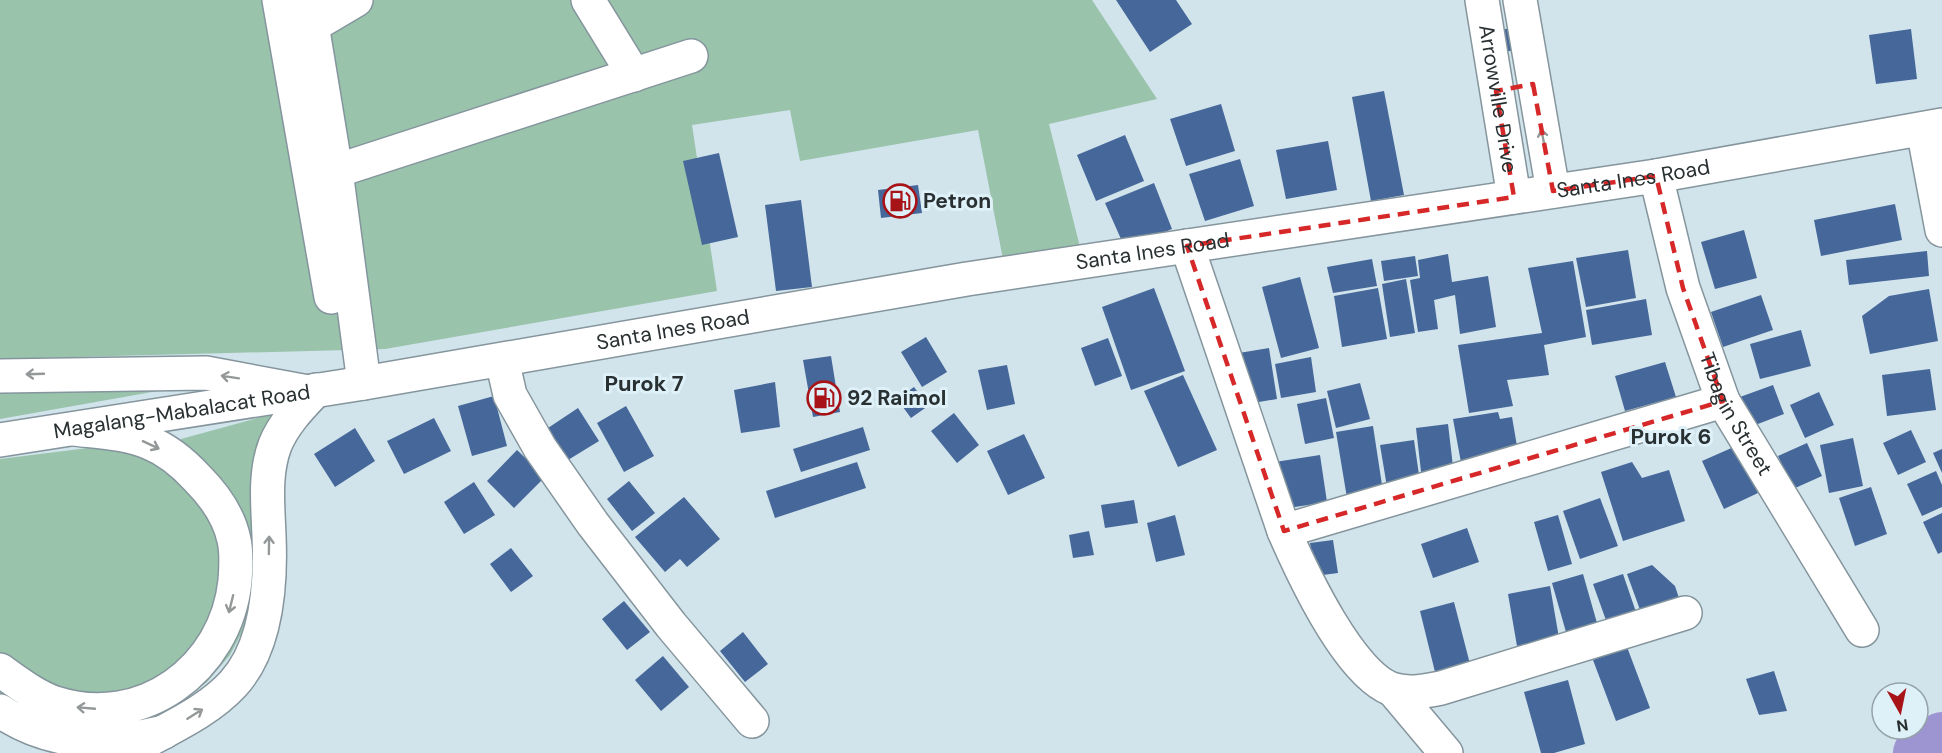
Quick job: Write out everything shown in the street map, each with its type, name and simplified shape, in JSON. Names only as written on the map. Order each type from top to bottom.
[{"type":"main road","points":[[279,0],[338,338],[358,345]]},
{"type":"main road","points":[[356,0],[310,13],[336,171],[364,383]]},
{"type":"main road","points":[[588,0],[634,75]]},
{"type":"main road","points":[[1483,4],[1520,1]]},
{"type":"main road","name":"Arrowville Drive","points":[[1520,1],[1553,191]]},
{"type":"main road","name":"Arrowville Drive","points":[[1483,4],[1514,197]]},
{"type":"main road","points":[[336,171],[691,56]]},
{"type":"main road","points":[[1496,91],[1533,84]]},
{"type":"main road","points":[[1933,127],[1942,230]]},
{"type":"main road","name":"Santa Ines Road","points":[[364,383],[967,279],[1656,176],[1933,127]]},
{"type":"main road","name":"Tibagin Street","points":[[1656,176],[1683,288],[1723,401],[1862,630]]},
{"type":"main road","points":[[1187,246],[1284,531],[1329,622],[1355,658],[1393,690],[1446,753]]},
{"type":"main road","points":[[502,360],[510,395],[540,448],[593,524],[664,616],[752,721]]},
{"type":"main road","points":[[0,376],[206,373],[312,391]]},
{"type":"main road","name":"Magalang-Mabalacat Road","points":[[0,440],[364,383]]},
{"type":"main road","points":[[126,753],[213,702],[235,682],[250,658],[261,627],[268,583],[267,487],[271,459],[282,431],[291,416],[312,391]]},
{"type":"main road","points":[[1284,531],[1723,401]]},
{"type":"main road","points":[[0,670],[32,692],[64,705],[82,709],[110,709],[140,703],[169,690],[194,671],[213,647],[227,620],[234,591],[236,564],[234,540],[213,495],[188,468],[151,443],[117,434],[74,429]]},
{"type":"main road","points":[[1393,690],[1416,692],[1441,688],[1685,613]]},
{"type":"main road","points":[[0,711],[40,732],[68,739],[103,742],[134,739],[164,732]]},
{"type":"highlighted area","points":[[1533,84],[1553,191],[1656,176],[1683,288],[1723,401],[1284,531],[1187,246],[1514,197],[1496,91]]},
{"type":"green space","points":[[0,0],[1092,0],[1157,99],[1049,124],[1080,247],[1003,259],[978,130],[800,161],[790,110],[692,125],[717,291],[385,349],[0,359]]},
{"type":"green space","points":[[0,385],[180,387],[0,419]]},
{"type":"green space","points":[[276,413],[249,619],[230,655],[207,682],[163,715],[108,729],[0,696],[0,685],[126,717],[244,603],[181,439]]},
{"type":"green space","points":[[88,448],[123,450],[140,454],[170,472],[196,498],[209,516],[218,541],[221,559],[218,596],[212,614],[205,632],[184,660],[169,671],[140,684],[120,690],[100,692],[69,690],[43,681],[0,654],[0,459]]},
{"type":"building","points":[[1116,0],[1176,0],[1192,24],[1150,52]]},
{"type":"building","points":[[1511,28],[1515,50],[1498,53],[1494,31]]},
{"type":"building","points":[[1911,29],[1917,79],[1876,84],[1869,35]]},
{"type":"building","points":[[1384,91],[1404,195],[1371,201],[1352,97]]},
{"type":"building","points":[[1221,104],[1235,151],[1186,166],[1170,119]]},
{"type":"building","points":[[1125,135],[1144,181],[1096,201],[1077,155]]},
{"type":"building","points":[[1328,141],[1337,190],[1286,199],[1276,150]]},
{"type":"building","points":[[719,153],[738,237],[702,245],[683,161]]},
{"type":"building","points":[[1240,159],[1254,206],[1205,221],[1189,174]]},
{"type":"building","points":[[1154,183],[1172,229],[1125,248],[1105,203]]},
{"type":"building","name":"Petron","points":[[918,185],[922,213],[881,218],[878,190]]},
{"type":"building","points":[[801,200],[812,287],[776,291],[765,205]]},
{"type":"building","points":[[1895,204],[1902,240],[1821,256],[1814,220]]},
{"type":"building","points":[[1744,230],[1757,278],[1715,289],[1701,242]]},
{"type":"building","points":[[1628,250],[1636,298],[1586,307],[1576,258]]},
{"type":"building","points":[[1927,251],[1929,276],[1849,285],[1846,260]]},
{"type":"building","points":[[1448,254],[1452,282],[1488,276],[1496,327],[1460,334],[1455,295],[1434,300],[1438,329],[1418,332],[1410,280],[1420,278],[1418,260]]},
{"type":"building","points":[[1415,256],[1418,276],[1384,281],[1381,261]]},
{"type":"building","points":[[1372,259],[1377,286],[1333,293],[1327,267]]},
{"type":"building","points":[[1573,261],[1586,337],[1544,345],[1549,375],[1507,380],[1513,406],[1469,413],[1458,345],[1542,333],[1528,268]]},
{"type":"building","points":[[1300,277],[1319,348],[1281,358],[1262,287]]},
{"type":"building","points":[[1406,279],[1415,333],[1390,337],[1382,284]]},
{"type":"building","points":[[1154,288],[1185,371],[1131,390],[1102,307]]},
{"type":"building","points":[[1378,288],[1387,339],[1342,347],[1334,296]]},
{"type":"building","points":[[1929,289],[1938,341],[1870,354],[1862,316],[1889,296]]},
{"type":"building","points":[[1761,295],[1773,330],[1723,347],[1711,312]]},
{"type":"building","points":[[1646,299],[1652,335],[1592,345],[1586,310]]},
{"type":"building","points":[[1801,330],[1811,366],[1760,379],[1750,344]]},
{"type":"building","points":[[926,337],[947,372],[922,387],[901,352]]},
{"type":"building","points":[[1108,338],[1122,376],[1095,386],[1081,348]]},
{"type":"building","points":[[1269,348],[1277,399],[1241,405],[1233,354]]},
{"type":"building","name":"92 Raimol","points":[[831,356],[840,412],[813,417],[803,360]]},
{"type":"building","points":[[1311,357],[1316,392],[1281,398],[1275,364]]},
{"type":"building","points":[[1665,362],[1676,397],[1625,411],[1615,376]]},
{"type":"building","points":[[1007,365],[1015,404],[987,410],[978,370]]},
{"type":"building","points":[[1930,369],[1936,410],[1887,416],[1882,375]]},
{"type":"building","points":[[1183,375],[1217,450],[1178,467],[1144,391]]},
{"type":"building","points":[[775,382],[780,427],[741,433],[734,390]]},
{"type":"building","points":[[1360,383],[1370,419],[1336,428],[1327,391]]},
{"type":"building","points":[[1773,385],[1784,414],[1750,427],[1740,397]]},
{"type":"building","points":[[914,387],[928,406],[911,418],[897,399]]},
{"type":"building","points":[[1819,392],[1834,425],[1805,438],[1790,405]]},
{"type":"building","points":[[494,396],[507,446],[472,456],[458,406]]},
{"type":"building","points":[[1326,398],[1334,438],[1305,444],[1297,404]]},
{"type":"building","points":[[626,406],[654,456],[624,472],[597,423]]},
{"type":"building","points":[[578,408],[599,441],[568,460],[548,428]]},
{"type":"building","points":[[1498,412],[1500,419],[1512,417],[1517,446],[1500,449],[1502,462],[1462,468],[1453,419]]},
{"type":"building","points":[[954,413],[979,445],[957,463],[931,431]]},
{"type":"building","points":[[434,418],[451,451],[404,474],[387,441]]},
{"type":"building","points":[[1448,424],[1454,475],[1422,480],[1416,428]]},
{"type":"building","points":[[1373,426],[1384,498],[1348,504],[1336,432]]},
{"type":"building","points":[[863,427],[870,450],[801,472],[793,449]]},
{"type":"building","points":[[355,428],[375,461],[335,487],[314,454]]},
{"type":"building","points":[[1911,430],[1926,462],[1898,475],[1883,443]]},
{"type":"building","points":[[1024,434],[1045,478],[1008,495],[987,451]]},
{"type":"building","points":[[1853,438],[1863,486],[1829,493],[1820,445]]},
{"type":"building","points":[[1414,440],[1420,482],[1387,487],[1380,445]]},
{"type":"building","points":[[1807,443],[1822,476],[1793,489],[1778,456]]},
{"type":"building","points":[[1736,446],[1758,493],[1724,509],[1702,461]]},
{"type":"building","points":[[1942,449],[1942,473],[1933,453]]},
{"type":"building","points":[[517,450],[545,477],[514,508],[487,481]]},
{"type":"building","points":[[1320,455],[1327,502],[1282,509],[1275,462]]},
{"type":"building","points":[[857,462],[866,488],[775,518],[766,491]]},
{"type":"building","points":[[1632,462],[1642,478],[1669,470],[1685,521],[1623,541],[1601,472]]},
{"type":"building","points":[[1936,471],[1942,485],[1942,507],[1922,516],[1907,484]]},
{"type":"building","points":[[629,481],[655,513],[632,531],[607,499]]},
{"type":"building","points":[[474,482],[495,515],[464,534],[444,502]]},
{"type":"building","points":[[1871,487],[1887,534],[1855,546],[1839,498]]},
{"type":"building","points":[[684,497],[720,539],[687,567],[680,559],[665,572],[635,537]]},
{"type":"building","points":[[1600,498],[1618,546],[1580,559],[1563,511]]},
{"type":"building","points":[[1134,500],[1138,523],[1105,528],[1101,505]]},
{"type":"building","points":[[1942,513],[1942,552],[1938,554],[1923,522]]},
{"type":"building","points":[[1175,515],[1185,555],[1156,562],[1147,523]]},
{"type":"building","points":[[1558,515],[1572,564],[1548,571],[1534,522]]},
{"type":"building","points":[[1467,528],[1479,562],[1433,578],[1421,544]]},
{"type":"building","points":[[1089,531],[1094,555],[1073,558],[1069,535]]},
{"type":"building","points":[[1333,540],[1338,573],[1315,576],[1310,543]]},
{"type":"building","points":[[511,548],[533,576],[511,592],[490,564]]},
{"type":"building","points":[[1652,565],[1675,586],[1681,604],[1643,618],[1627,574]]},
{"type":"building","points":[[1583,574],[1597,623],[1566,632],[1552,583]]},
{"type":"building","points":[[1623,574],[1636,612],[1607,623],[1593,584]]},
{"type":"building","points":[[1550,586],[1559,638],[1517,646],[1508,594]]},
{"type":"building","points":[[624,601],[650,632],[627,650],[602,619]]},
{"type":"building","points":[[1454,602],[1470,664],[1435,672],[1420,611]]},
{"type":"building","points":[[743,632],[768,664],[745,682],[720,651]]},
{"type":"building","points":[[1627,647],[1650,708],[1616,721],[1593,660]]},
{"type":"building","points":[[663,656],[689,687],[661,711],[635,680]]},
{"type":"building","points":[[1774,671],[1787,711],[1759,715],[1746,679]]},
{"type":"building","points":[[1568,680],[1585,744],[1554,753],[1541,753],[1524,692]]},
{"type":"waterway","points":[[1920,753],[1942,739]]},
{"type":"place","name":"Petron","points":[[900,201]]},
{"type":"place","name":"92 Raimol","points":[[824,398]]},
{"type":"district","name":"Purok 7","points":[[644,383]]},
{"type":"district","name":"Purok 6","points":[[1671,436]]}]
